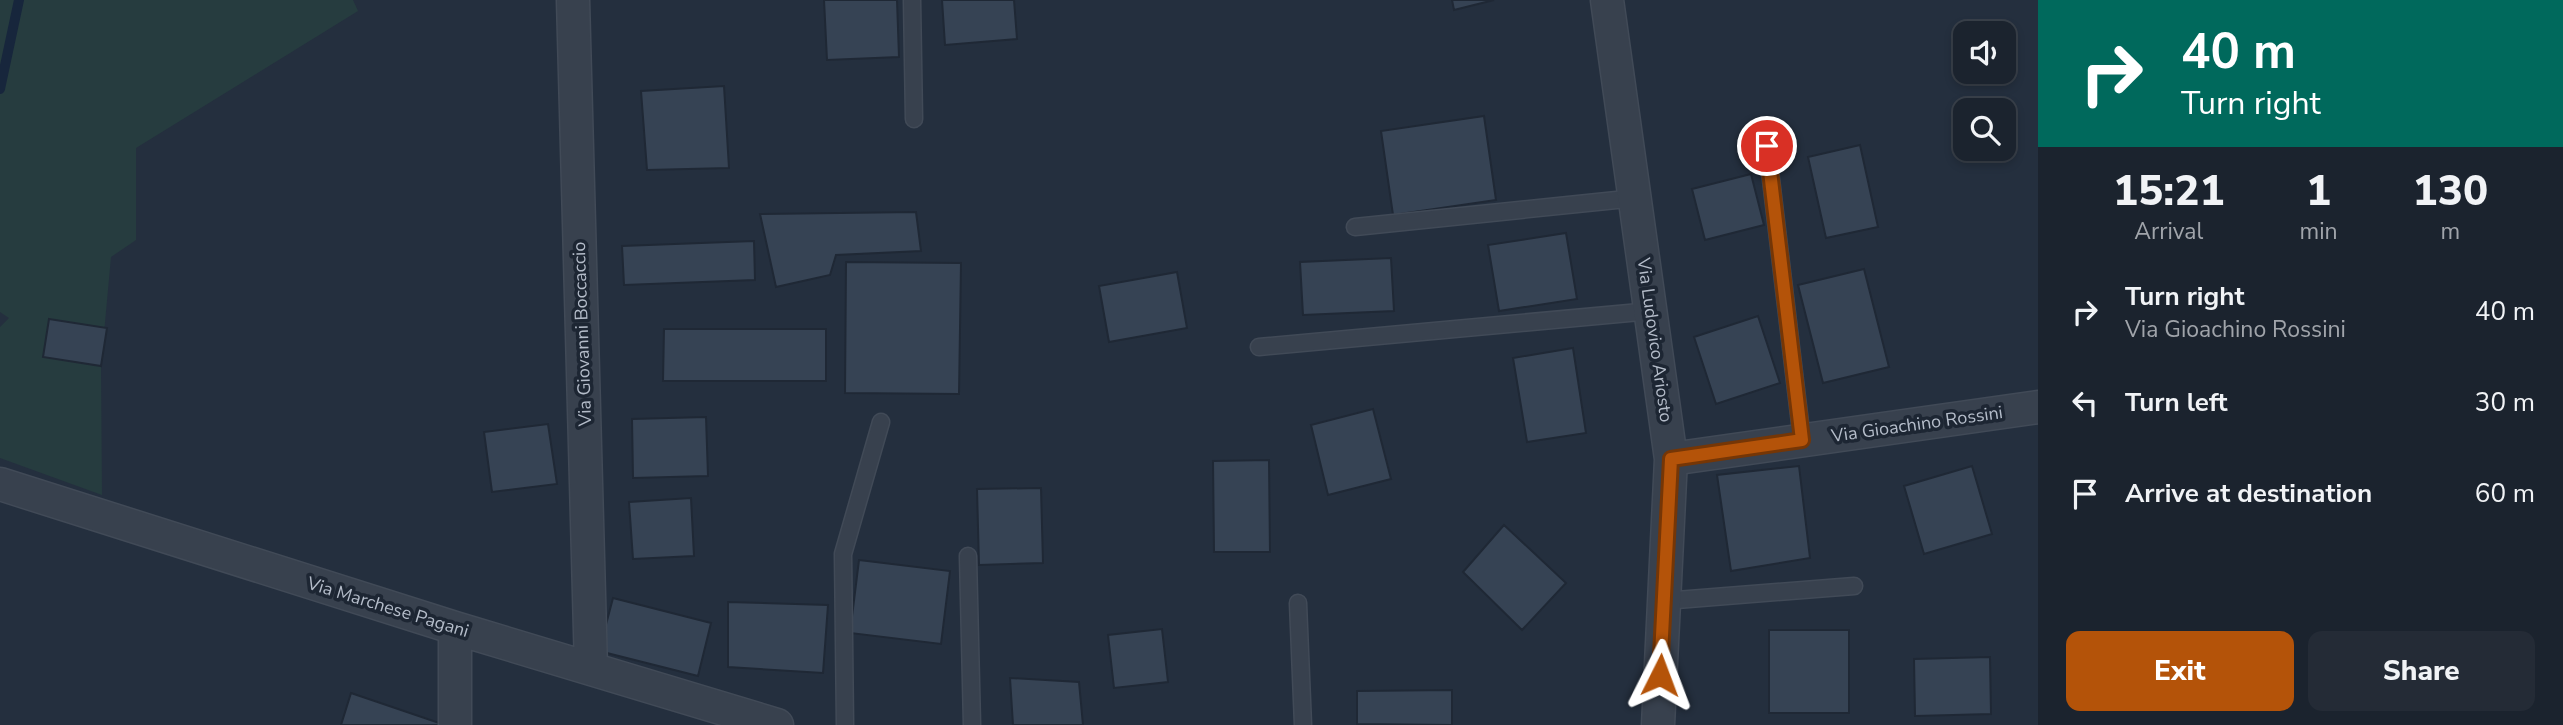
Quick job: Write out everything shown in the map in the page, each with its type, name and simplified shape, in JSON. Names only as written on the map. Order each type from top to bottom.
[{"type":"street","name":"Via Giovanni Boccaccio","points":[[573,0],[591,669]]},
{"type":"street","name":"Via Ludovico Ariosto","points":[[1607,0],[1671,459],[1658,725]]},
{"type":"street","name":"Via Gioachino Rossini","points":[[1671,459],[2038,407]]},
{"type":"street","name":"Via Marchese Pagani","points":[[0,484],[591,669],[734,718],[777,725]]},
{"type":"street","points":[[455,628],[455,725]]},
{"type":"lane","points":[[912,0],[914,119]]},
{"type":"lane","points":[[1767,146],[1802,440]]},
{"type":"lane","points":[[1355,227],[1636,198]]},
{"type":"lane","points":[[1259,347],[1651,311]]},
{"type":"lane","points":[[845,725],[844,554],[881,422]]},
{"type":"lane","points":[[968,556],[972,725]]},
{"type":"lane","points":[[1664,601],[1854,586]]},
{"type":"lane","points":[[1298,603],[1303,725]]},
{"type":"green space","points":[[0,0],[353,0],[358,11],[136,148],[136,240],[111,257],[101,366],[102,495],[0,458],[0,327],[9,318],[0,312]]},
{"type":"building","points":[[824,0],[897,0],[899,57],[827,60]]},
{"type":"building","points":[[942,0],[1014,0],[1017,39],[945,45]]},
{"type":"building","points":[[1452,0],[1494,0],[1454,10]]},
{"type":"building","points":[[724,86],[729,168],[647,170],[641,91]]},
{"type":"building","points":[[1484,116],[1496,200],[1393,215],[1381,131]]},
{"type":"building","points":[[1860,145],[1878,227],[1826,238],[1808,157]]},
{"type":"building","points":[[1751,174],[1764,225],[1705,240],[1692,189]]},
{"type":"building","points":[[916,212],[921,251],[836,255],[830,275],[776,287],[760,214]]},
{"type":"building","points":[[1566,233],[1577,299],[1499,311],[1488,245]]},
{"type":"building","points":[[754,241],[755,280],[624,285],[622,246]]},
{"type":"building","points":[[1391,258],[1394,311],[1303,315],[1300,262]]},
{"type":"building","points":[[846,262],[961,263],[959,394],[845,393]]},
{"type":"building","points":[[1864,269],[1889,367],[1823,383],[1798,285]]},
{"type":"building","points":[[1177,272],[1187,328],[1109,342],[1099,286]]},
{"type":"building","points":[[1758,316],[1780,383],[1716,404],[1694,337]]},
{"type":"building","points":[[49,319],[107,328],[101,366],[43,357]]},
{"type":"building","points":[[664,329],[826,329],[826,381],[663,381]]},
{"type":"building","points":[[1573,348],[1586,433],[1527,442],[1513,358]]},
{"type":"building","points":[[1373,409],[1391,479],[1328,495],[1311,425]]},
{"type":"building","points":[[706,417],[708,476],[633,478],[632,419]]},
{"type":"building","points":[[548,424],[557,484],[492,492],[484,432]]},
{"type":"building","points":[[1269,460],[1270,552],[1214,552],[1213,461]]},
{"type":"building","points":[[1799,466],[1810,558],[1731,571],[1717,475]]},
{"type":"building","points":[[1972,466],[1992,534],[1924,554],[1904,486]]},
{"type":"building","points":[[1041,488],[1043,563],[979,565],[977,489]]},
{"type":"building","points":[[691,498],[694,556],[633,559],[629,502]]},
{"type":"building","points":[[1504,525],[1566,583],[1522,630],[1463,572]]},
{"type":"building","points":[[859,560],[950,571],[941,644],[850,633]]},
{"type":"building","points":[[613,598],[711,623],[698,676],[599,651]]},
{"type":"building","points":[[728,602],[828,605],[823,673],[728,667]]},
{"type":"building","points":[[1162,629],[1168,682],[1114,688],[1108,635]]},
{"type":"building","points":[[1769,630],[1849,630],[1849,713],[1769,713]]},
{"type":"building","points":[[1990,657],[1991,714],[1915,716],[1914,659]]},
{"type":"building","points":[[1010,678],[1079,682],[1083,725],[1013,725]]},
{"type":"building","points":[[1452,690],[1452,725],[1357,724],[1357,691]]},
{"type":"building","points":[[351,693],[445,725],[341,725]]},
{"type":"waterway","points":[[0,89],[19,0]]},
{"type":"route","points":[[1660,675],[1671,459],[1802,440],[1767,146]]}]
